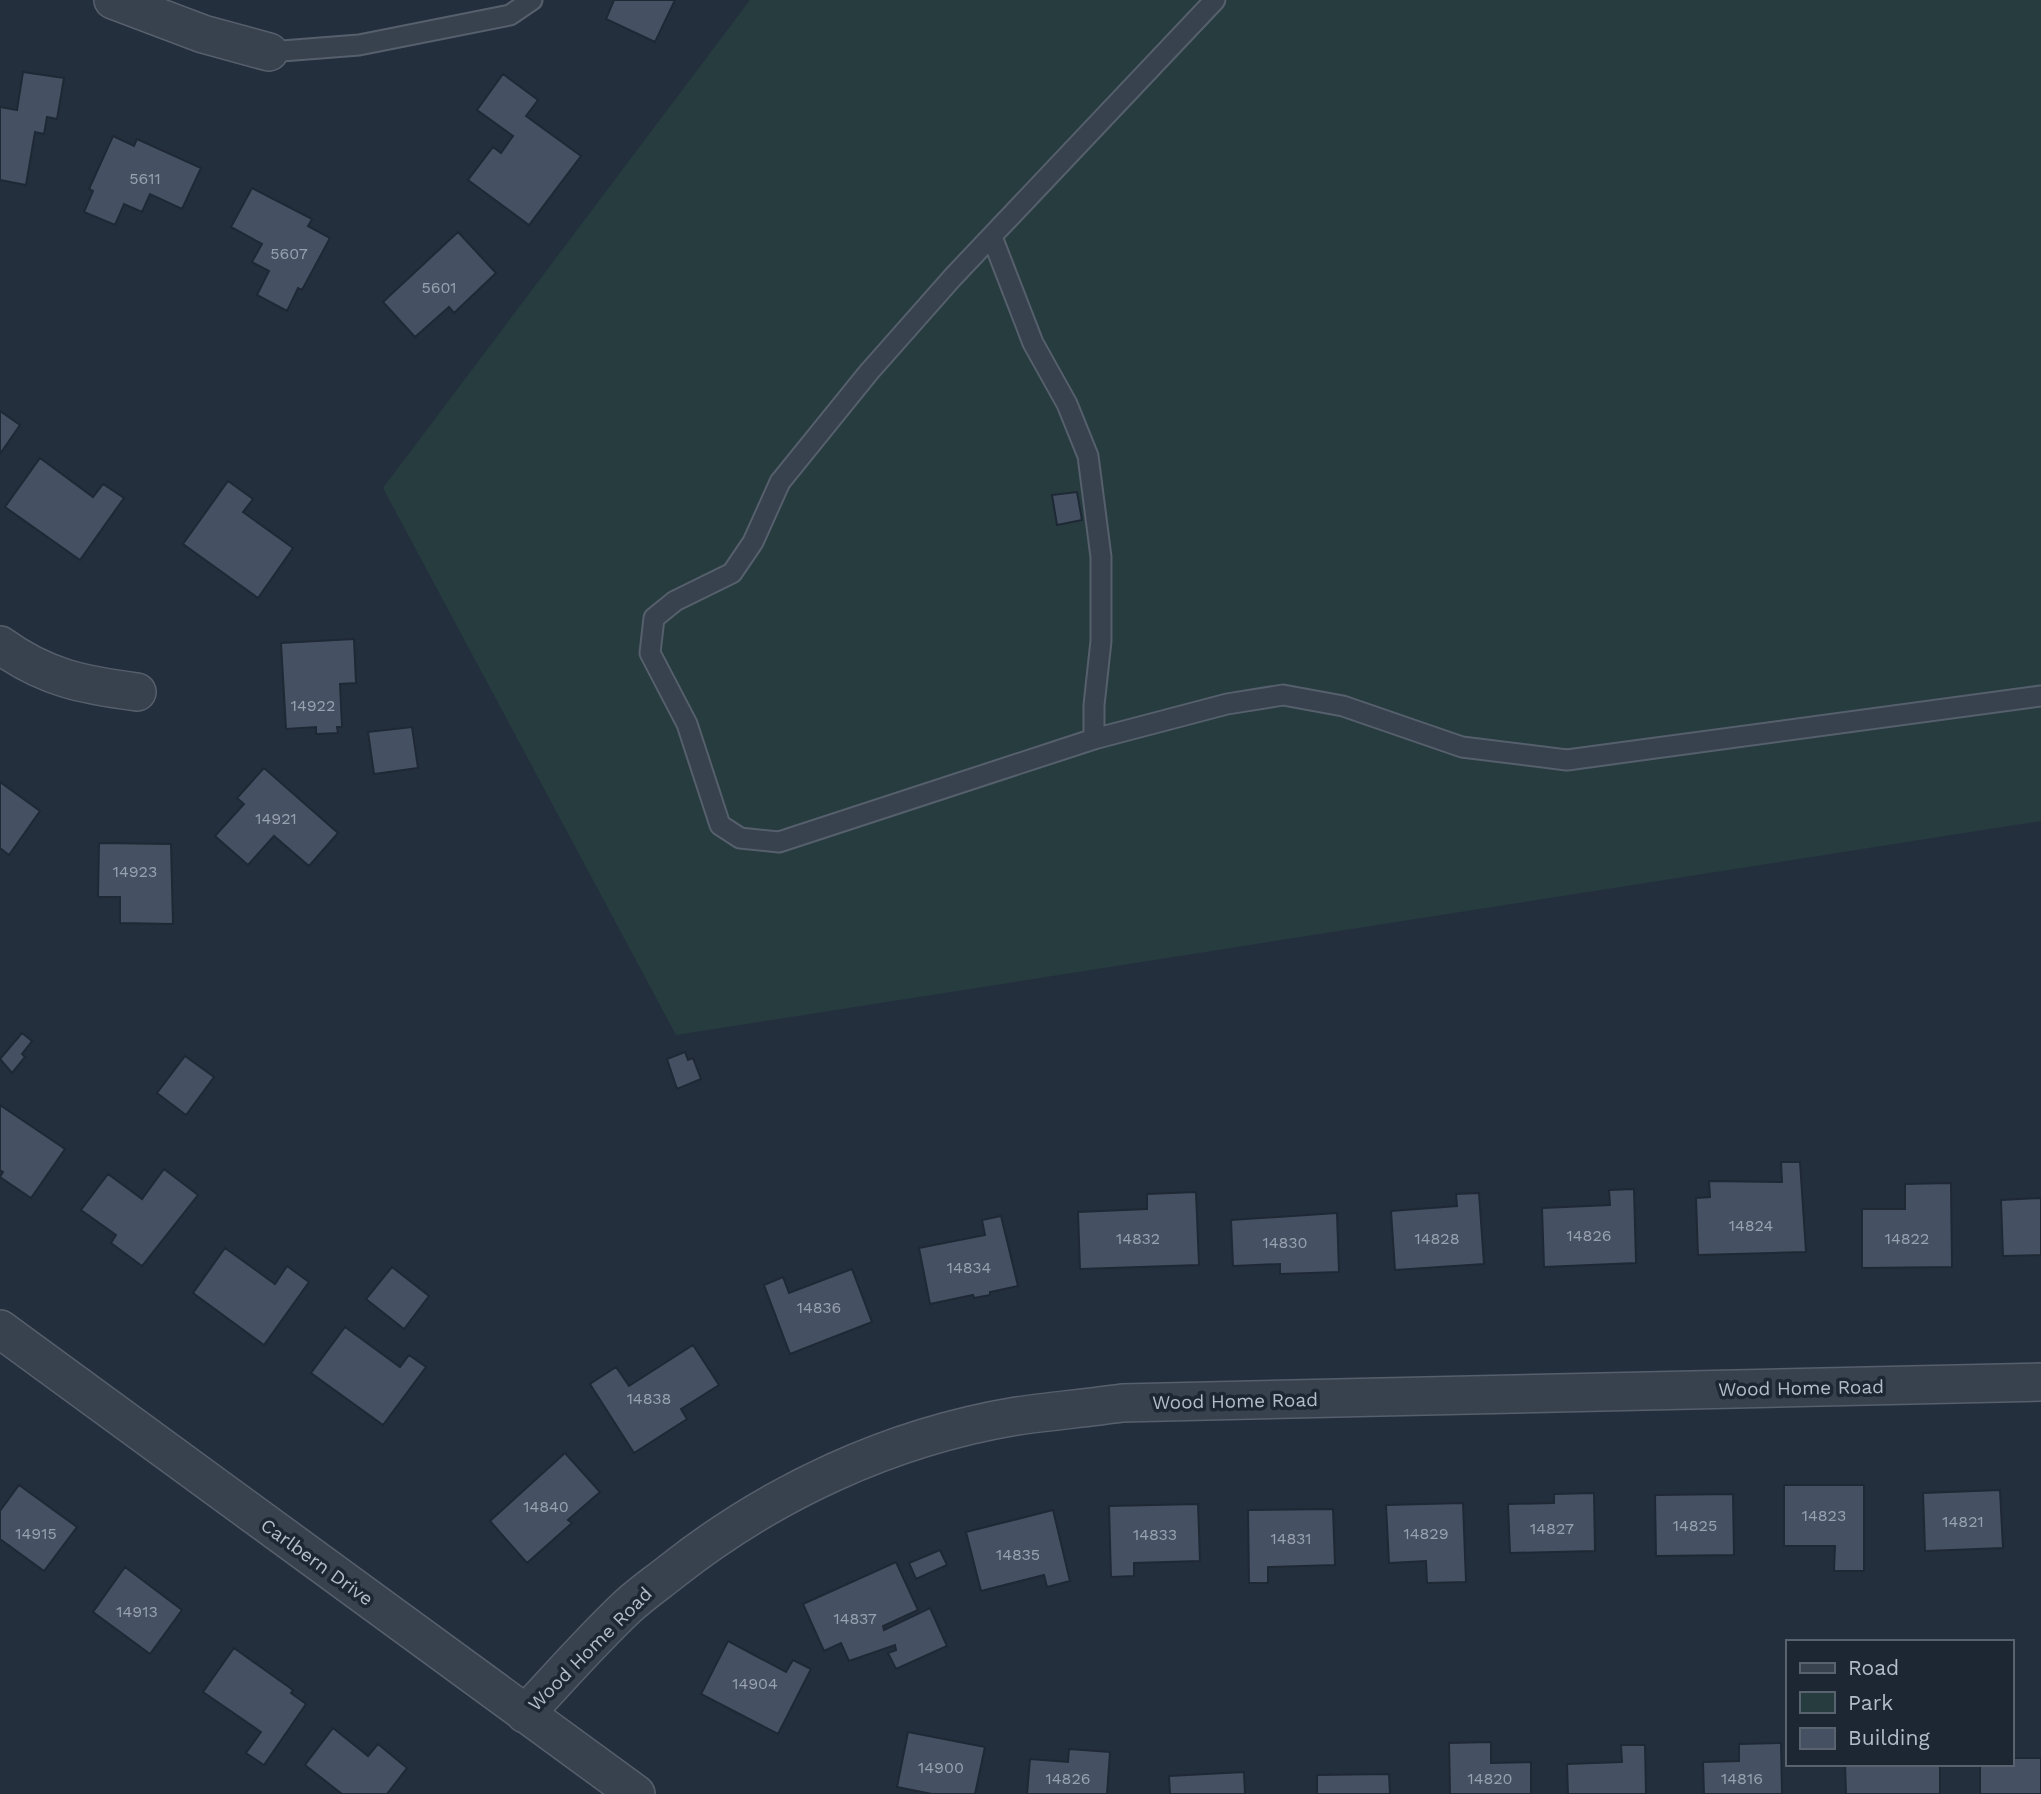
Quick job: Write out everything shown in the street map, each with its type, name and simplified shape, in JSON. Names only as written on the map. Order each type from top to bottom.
[{"type":"street","points":[[113,0],[203,34],[268,52]]},
{"type":"street","points":[[0,645],[14,656],[73,683],[137,692]]},
{"type":"street","name":"Carlbern Drive","points":[[0,1329],[636,1794]]},
{"type":"street","name":"Wood Home Road","points":[[524,1714],[628,1605],[709,1542],[757,1511],[809,1483],[882,1452],[944,1433],[1016,1416],[1122,1404],[2041,1382]]},
{"type":"lane","points":[[268,52],[359,45],[510,15],[532,0]]},
{"type":"lane","points":[[1215,0],[869,372],[780,482],[753,541],[732,573],[675,601],[654,618],[650,653],[687,724],[720,825],[740,838],[779,842],[1094,739],[1227,704],[1283,695],[1342,706],[1462,747],[1567,760],[1778,732],[1917,710],[2041,696]]},
{"type":"lane","points":[[992,237],[1033,343],[1067,404],[1088,456],[1101,557],[1101,641],[1094,705],[1094,739]]},
{"type":"green space","points":[[750,0],[2041,0],[2041,821],[676,1035],[383,488]]},
{"type":"building","points":[[614,0],[675,0],[655,42],[606,19]]},
{"type":"building","points":[[23,72],[64,78],[57,119],[47,117],[44,134],[35,132],[26,185],[0,180],[0,107],[17,110]]},
{"type":"building","points":[[503,74],[538,100],[526,116],[581,156],[529,225],[468,180],[493,147],[501,153],[513,136],[477,110]]},
{"type":"building","points":[[113,136],[134,146],[137,139],[201,168],[182,209],[150,194],[142,212],[124,204],[115,225],[84,212],[93,191],[89,189]]},
{"type":"building","points":[[252,188],[312,219],[308,226],[330,238],[302,290],[298,288],[287,311],[257,295],[269,271],[252,262],[262,244],[231,227]]},
{"type":"building","points":[[458,232],[496,273],[454,313],[449,307],[415,337],[383,302]]},
{"type":"building","points":[[0,411],[20,425],[0,454]]},
{"type":"building","points":[[40,458],[93,497],[103,484],[124,498],[80,560],[5,507]]},
{"type":"building","points":[[228,481],[253,499],[243,512],[293,548],[258,598],[183,544]]},
{"type":"building","points":[[1077,492],[1082,520],[1057,525],[1052,495]]},
{"type":"building","points":[[354,639],[356,683],[340,684],[342,727],[337,727],[338,733],[316,734],[316,727],[286,729],[281,643]]},
{"type":"building","points":[[412,727],[418,768],[374,774],[368,732]]},
{"type":"building","points":[[264,768],[338,833],[309,866],[274,836],[248,865],[215,836],[244,804],[237,798]]},
{"type":"building","points":[[0,782],[40,811],[9,855],[0,848]]},
{"type":"building","points":[[99,843],[171,844],[173,924],[120,923],[120,897],[98,897]]},
{"type":"building","points":[[22,1033],[32,1041],[22,1054],[25,1057],[12,1073],[0,1059]]},
{"type":"building","points":[[685,1052],[688,1060],[693,1058],[701,1079],[677,1089],[667,1059]]},
{"type":"building","points":[[185,1056],[214,1077],[186,1115],[157,1093]]},
{"type":"building","points":[[0,1105],[65,1149],[31,1198],[0,1177],[3,1172],[0,1170]]},
{"type":"building","points":[[1781,1162],[1800,1162],[1806,1252],[1698,1255],[1696,1198],[1710,1197],[1709,1181],[1782,1182]]},
{"type":"building","points":[[164,1169],[198,1195],[142,1266],[111,1243],[116,1235],[81,1210],[108,1174],[142,1199]]},
{"type":"building","points":[[1951,1183],[1952,1267],[1862,1268],[1862,1209],[1905,1209],[1905,1184]]},
{"type":"building","points":[[1634,1189],[1636,1263],[1544,1267],[1542,1208],[1610,1205],[1609,1190]]},
{"type":"building","points":[[1196,1192],[1199,1265],[1080,1269],[1078,1212],[1147,1209],[1147,1194]]},
{"type":"building","points":[[1479,1193],[1484,1264],[1395,1270],[1391,1211],[1457,1206],[1456,1194]]},
{"type":"building","points":[[2041,1198],[2041,1255],[2003,1256],[2001,1200]]},
{"type":"building","points":[[1337,1213],[1339,1272],[1280,1274],[1280,1264],[1233,1266],[1231,1220]]},
{"type":"building","points":[[1001,1216],[1018,1286],[990,1292],[990,1295],[974,1298],[973,1295],[930,1304],[919,1248],[985,1235],[982,1220]]},
{"type":"building","points":[[225,1248],[275,1284],[287,1266],[309,1282],[264,1345],[193,1293]]},
{"type":"building","points":[[392,1267],[429,1296],[404,1329],[366,1299]]},
{"type":"building","points":[[852,1269],[872,1322],[790,1354],[764,1285],[783,1277],[789,1293]]},
{"type":"building","points":[[345,1327],[400,1367],[409,1355],[426,1367],[383,1425],[311,1373]]},
{"type":"building","points":[[693,1345],[719,1385],[681,1409],[687,1419],[634,1453],[590,1384],[616,1367],[629,1386]]},
{"type":"building","points":[[565,1453],[600,1492],[568,1520],[572,1523],[527,1563],[490,1521]]},
{"type":"building","points":[[19,1485],[77,1527],[44,1571],[0,1539],[0,1511]]},
{"type":"building","points":[[1784,1485],[1864,1485],[1864,1571],[1834,1571],[1835,1546],[1784,1546]]},
{"type":"building","points":[[2000,1490],[2003,1548],[1925,1551],[1923,1493]]},
{"type":"building","points":[[1594,1493],[1595,1551],[1510,1553],[1508,1504],[1554,1503],[1554,1494]]},
{"type":"building","points":[[1733,1494],[1734,1555],[1656,1556],[1655,1495]]},
{"type":"building","points":[[1463,1503],[1466,1582],[1427,1583],[1426,1561],[1389,1563],[1386,1505]]},
{"type":"building","points":[[1198,1504],[1200,1561],[1134,1563],[1134,1576],[1111,1577],[1109,1506]]},
{"type":"building","points":[[1333,1509],[1335,1565],[1268,1567],[1268,1583],[1249,1583],[1248,1510]]},
{"type":"building","points":[[1053,1510],[1070,1581],[1047,1587],[1044,1575],[981,1591],[966,1532]]},
{"type":"building","points":[[940,1550],[947,1565],[916,1579],[909,1563]]},
{"type":"building","points":[[896,1562],[918,1610],[883,1626],[884,1630],[930,1608],[947,1646],[896,1669],[888,1653],[896,1650],[895,1645],[849,1661],[841,1643],[824,1651],[803,1604]]},
{"type":"building","points":[[125,1567],[182,1610],[150,1654],[93,1612]]},
{"type":"building","points":[[728,1641],[786,1672],[793,1660],[811,1669],[778,1734],[701,1694]]},
{"type":"building","points":[[234,1648],[293,1690],[291,1693],[306,1704],[264,1765],[246,1753],[261,1732],[203,1692]]},
{"type":"building","points":[[333,1728],[368,1756],[378,1744],[407,1768],[387,1794],[342,1794],[305,1765]]},
{"type":"building","points":[[908,1732],[985,1747],[975,1794],[932,1794],[897,1787]]},
{"type":"building","points":[[1491,1742],[1491,1763],[1531,1762],[1531,1794],[1450,1794],[1449,1743]]},
{"type":"building","points":[[1781,1743],[1782,1794],[1704,1794],[1703,1762],[1739,1761],[1739,1744]]},
{"type":"building","points":[[1621,1745],[1645,1745],[1646,1794],[1568,1794],[1567,1764],[1622,1762]]},
{"type":"building","points":[[1069,1749],[1110,1752],[1107,1794],[1027,1794],[1030,1759],[1068,1762]]},
{"type":"building","points":[[2013,1758],[2041,1758],[2041,1794],[1980,1794],[1980,1766],[2013,1766]]},
{"type":"building","points":[[1845,1766],[1940,1766],[1940,1794],[1846,1794]]},
{"type":"building","points":[[1244,1772],[1245,1794],[1170,1794],[1169,1776]]},
{"type":"building","points":[[1389,1774],[1390,1794],[1317,1794],[1317,1775]]}]
